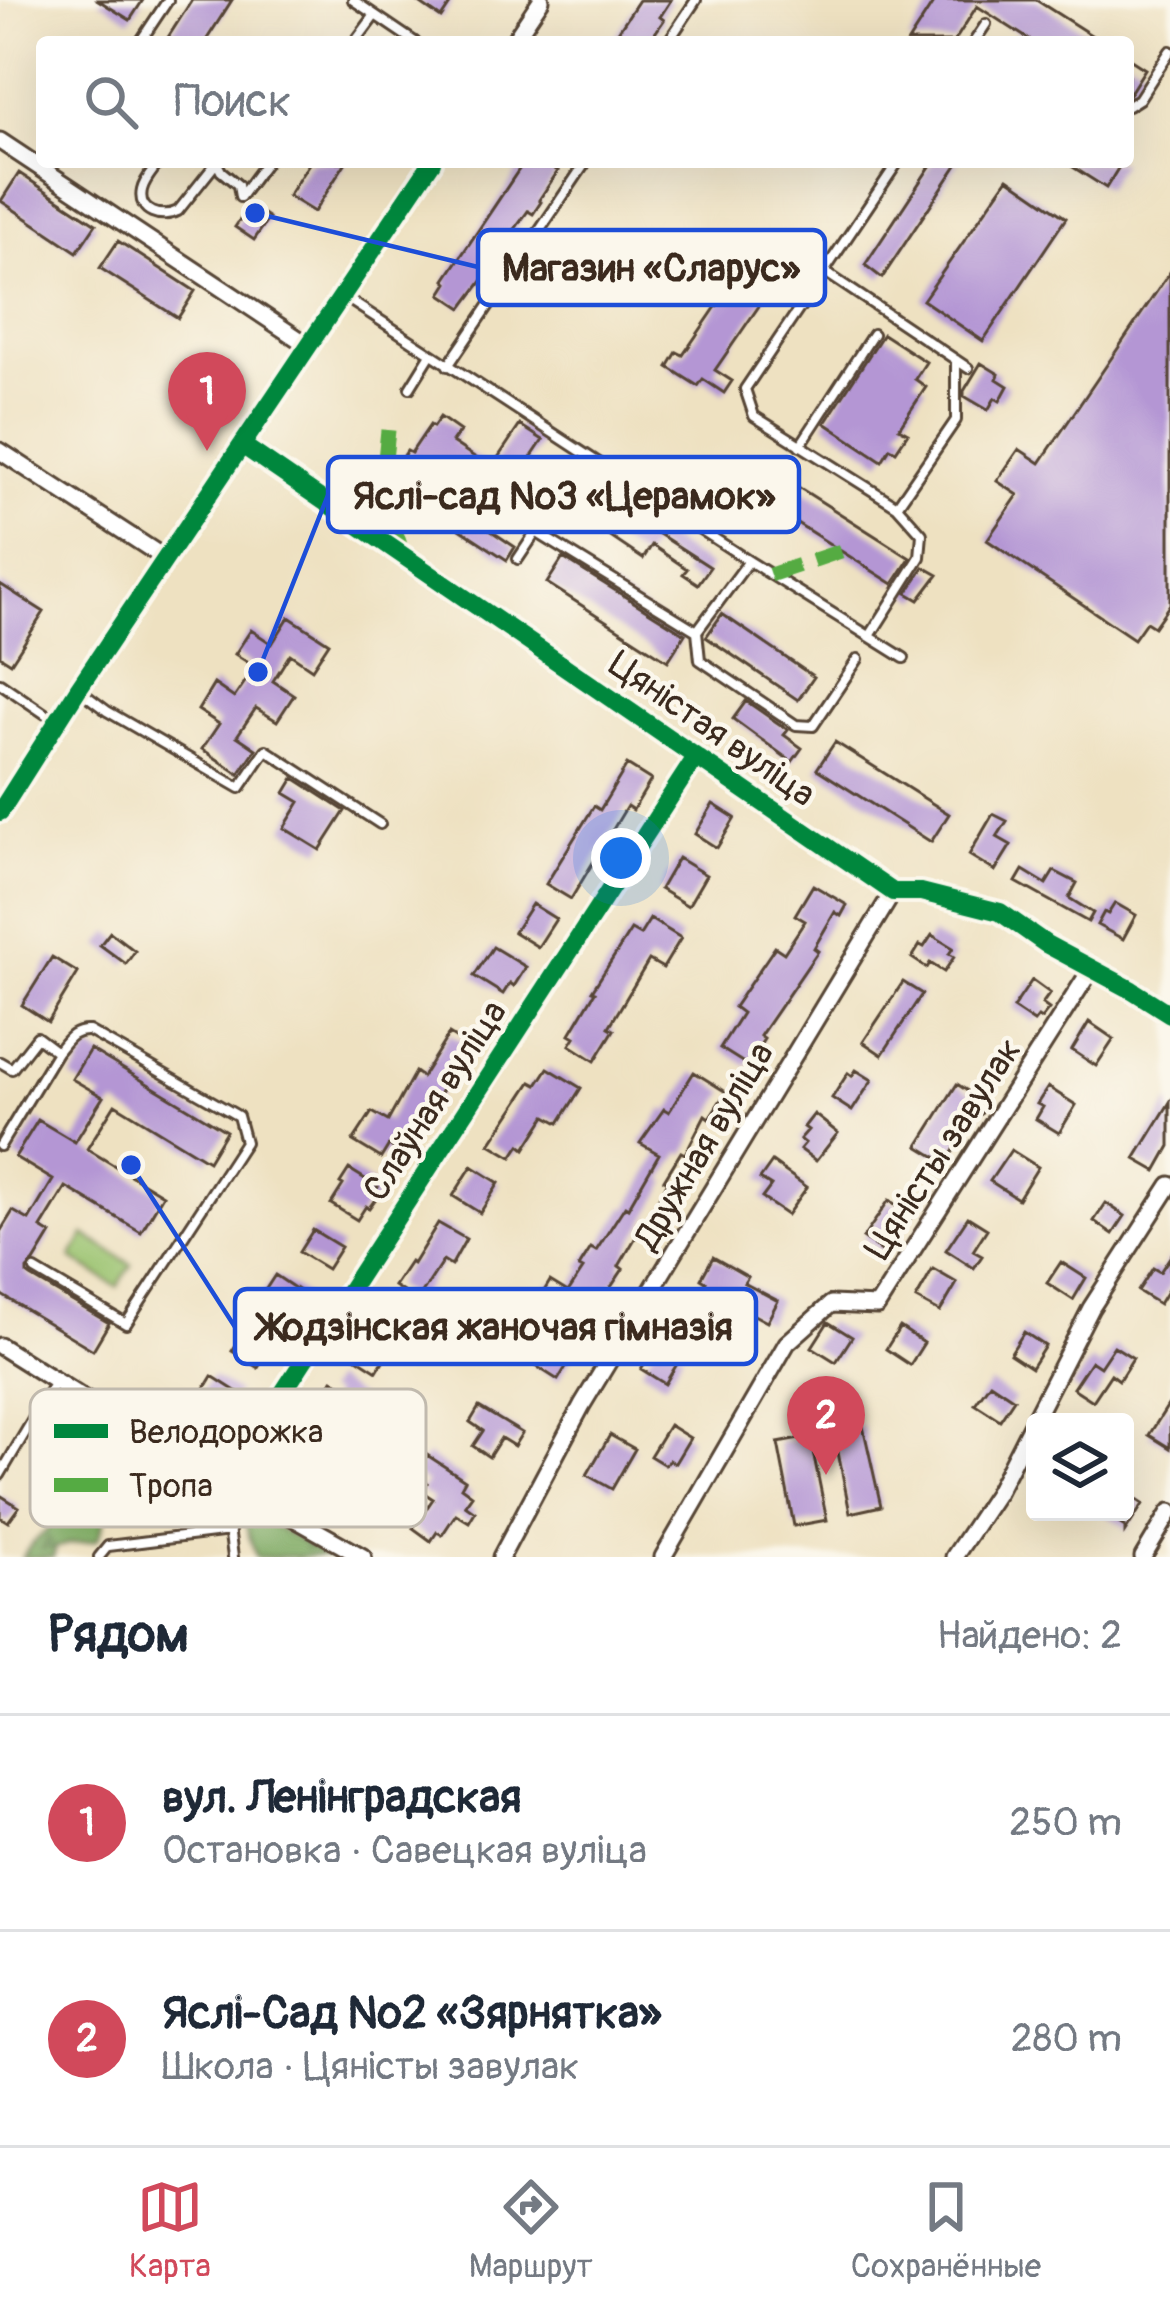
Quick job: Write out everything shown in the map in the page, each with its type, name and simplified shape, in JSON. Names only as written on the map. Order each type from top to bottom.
[{"type":"street","points":[[517,36],[541,0]]},
{"type":"street","points":[[0,140],[36,164]]},
{"type":"street","points":[[42,168],[309,346]]},
{"type":"street","points":[[0,812],[429,168]]},
{"type":"street","name":"Цяністая вуліца","points":[[242,445],[892,892],[921,892],[1000,912],[1046,944],[1170,1014]]},
{"type":"street","points":[[0,452],[166,559]]},
{"type":"street","name":"Слаўная вуліца","points":[[285,1389],[696,757]]},
{"type":"street","name":"Дружная вуліца","points":[[501,1557],[582,1405],[892,892]]},
{"type":"street","name":"Цяністы завулак","points":[[663,1557],[787,1343],[831,1304],[877,1306],[1092,968]]},
{"type":"street","points":[[954,1557],[996,1494],[1091,1308],[1170,1185]]},
{"type":"street","points":[[0,1346],[69,1389]]},
{"type":"street","points":[[1143,1557],[1170,1512]]},
{"type":"street","points":[[310,1527],[363,1557]]},
{"type":"lane","points":[[144,36],[167,0]]},
{"type":"lane","points":[[353,0],[406,36]]},
{"type":"lane","points":[[672,36],[696,0]]},
{"type":"lane","points":[[360,36],[375,15]]},
{"type":"lane","points":[[981,36],[986,24]]},
{"type":"lane","points":[[1134,102],[1170,51]]},
{"type":"lane","points":[[155,168],[144,183],[142,200],[145,207],[171,216],[212,168]]},
{"type":"lane","points":[[220,168],[238,185],[240,197],[262,168]]},
{"type":"lane","points":[[448,366],[582,168]]},
{"type":"lane","points":[[870,636],[920,557],[922,534],[897,506],[754,416],[745,389],[894,168]]},
{"type":"lane","points":[[825,272],[968,368]]},
{"type":"lane","points":[[342,295],[904,658]]},
{"type":"lane","points":[[800,446],[873,334]]},
{"type":"lane","points":[[410,388],[431,354]]},
{"type":"lane","points":[[897,506],[956,420],[956,360]]},
{"type":"lane","points":[[518,559],[588,456]]},
{"type":"lane","points":[[536,532],[697,631]]},
{"type":"lane","points":[[749,561],[697,631],[700,660],[796,725],[813,726],[858,659]]},
{"type":"lane","points":[[0,683],[57,722]]},
{"type":"lane","points":[[78,689],[107,711],[241,788],[266,750],[380,824]]},
{"type":"lane","points":[[0,1146],[58,1052],[80,1030],[88,1030],[238,1116],[244,1142],[126,1324],[35,1270]]},
{"type":"lane","points":[[0,1062],[12,1069],[37,1037],[58,1052]]},
{"type":"lane","points":[[51,1389],[56,1381]]},
{"type":"lane","points":[[0,1474],[30,1424]]},
{"type":"lane","points":[[229,1527],[233,1557]]},
{"type":"lane","points":[[99,1557],[108,1546],[230,1531]]},
{"type":"green space","points":[[85,1235],[132,1265],[117,1287],[71,1258]]},
{"type":"green space","points":[[50,1527],[103,1527],[97,1540],[56,1548],[53,1557],[22,1557]]},
{"type":"green space","points":[[246,1527],[276,1527],[326,1556],[256,1557]]},
{"type":"building","points":[[98,0],[143,0],[130,20]]},
{"type":"building","points":[[192,0],[232,0],[209,36],[169,36]]},
{"type":"building","points":[[415,0],[453,0],[441,18]]},
{"type":"building","points":[[639,0],[671,0],[653,36],[615,36]]},
{"type":"building","points":[[935,0],[1036,0],[1093,36],[1024,36],[977,6],[958,36],[912,36]]},
{"type":"building","points":[[1134,62],[1145,69],[1134,86]]},
{"type":"building","points":[[306,168],[342,168],[314,212],[288,196]]},
{"type":"building","points":[[520,168],[558,171],[533,214],[528,211],[508,249],[504,246],[490,266],[494,269],[462,308],[441,294],[448,283],[445,280]]},
{"type":"building","points":[[929,168],[955,168],[882,278],[865,265]]},
{"type":"building","points":[[1074,168],[1118,168],[1106,188]]},
{"type":"building","points":[[19,173],[96,224],[77,252],[1,201]]},
{"type":"building","points":[[1008,178],[1066,218],[983,341],[923,300]]},
{"type":"building","points":[[250,205],[269,218],[254,240],[235,227]]},
{"type":"building","points":[[118,241],[195,291],[178,318],[100,268]]},
{"type":"building","points":[[752,254],[781,274],[715,370],[732,381],[724,393],[703,379],[698,386],[668,367],[677,352],[683,355]]},
{"type":"building","points":[[1170,272],[1170,604],[1154,627],[1146,622],[1134,639],[987,540],[1018,495],[997,481],[1019,449],[1040,463]]},
{"type":"building","points":[[883,334],[926,362],[915,379],[926,387],[899,428],[908,433],[882,461],[825,423]]},
{"type":"building","points":[[981,363],[1008,386],[988,410],[964,396]]},
{"type":"building","points":[[440,417],[460,431],[452,442],[491,468],[520,425],[543,440],[502,501],[459,470],[434,507],[392,473]]},
{"type":"building","points":[[795,485],[910,558],[893,584],[778,511]]},
{"type":"building","points":[[588,488],[710,567],[698,584],[683,574],[687,569],[652,545],[643,559],[572,511]]},
{"type":"building","points":[[466,514],[515,547],[507,560],[457,527]]},
{"type":"building","points":[[563,558],[685,634],[668,661],[547,583]]},
{"type":"building","points":[[924,567],[938,575],[919,600],[907,593]]},
{"type":"building","points":[[0,584],[44,612],[11,663],[0,656]]},
{"type":"building","points":[[722,614],[814,677],[798,700],[706,637]]},
{"type":"building","points":[[289,617],[329,643],[312,669],[290,654],[273,681],[294,695],[277,721],[256,708],[237,736],[256,749],[239,774],[202,749],[219,724],[198,710],[214,684],[234,698],[255,667],[235,654],[251,630],[272,644]]},
{"type":"building","points":[[746,701],[788,730],[784,735],[802,748],[792,762],[733,719]]},
{"type":"building","points":[[835,742],[949,814],[931,842],[817,769]]},
{"type":"building","points":[[627,765],[651,780],[633,810],[627,806],[571,899],[546,884],[594,806],[600,810]]},
{"type":"building","points":[[294,778],[345,811],[320,850],[284,828],[300,802],[285,793]]},
{"type":"building","points":[[713,804],[735,818],[717,848],[695,834]]},
{"type":"building","points":[[993,814],[1007,821],[997,837],[1011,845],[995,871],[969,855]]},
{"type":"building","points":[[678,858],[706,875],[688,906],[660,889]]},
{"type":"building","points":[[1023,870],[1046,884],[1054,871],[1077,883],[1069,898],[1093,913],[1088,922],[1016,882]]},
{"type":"building","points":[[813,885],[847,905],[841,916],[835,912],[814,948],[818,951],[760,1036],[764,1039],[747,1065],[720,1048],[742,1013],[734,1007],[775,947],[784,953],[805,921],[795,915]]},
{"type":"building","points":[[1115,903],[1136,915],[1123,939],[1097,925]]},
{"type":"building","points":[[532,904],[556,919],[538,947],[514,932]]},
{"type":"building","points":[[650,919],[681,938],[663,968],[649,960],[609,1027],[614,1030],[595,1061],[570,1045],[575,1037],[570,1034],[631,930],[640,935]]},
{"type":"building","points":[[110,932],[135,951],[126,964],[100,945]]},
{"type":"building","points":[[932,935],[953,948],[949,954],[954,957],[944,972],[912,958]]},
{"type":"building","points":[[493,947],[526,967],[503,994],[474,976]]},
{"type":"building","points":[[52,957],[78,973],[48,1022],[22,1005]]},
{"type":"building","points":[[1032,980],[1050,993],[1042,1004],[1049,1009],[1034,1022],[1013,1008]]},
{"type":"building","points":[[903,982],[922,994],[882,1055],[863,1042]]},
{"type":"building","points":[[1089,1022],[1114,1039],[1096,1066],[1072,1050]]},
{"type":"building","points":[[449,1034],[473,1049],[428,1108],[402,1154],[389,1145],[381,1158],[353,1141],[372,1112],[388,1121],[415,1072],[422,1077]]},
{"type":"building","points":[[90,1049],[226,1131],[208,1161],[115,1104],[87,1149],[163,1195],[141,1232],[66,1187],[41,1228],[51,1234],[27,1274],[109,1323],[93,1350],[0,1294],[0,1232],[13,1211],[29,1220],[53,1180],[15,1157],[38,1120],[75,1142],[103,1097],[72,1079]]},
{"type":"building","points":[[548,1068],[581,1088],[559,1123],[546,1116],[525,1149],[520,1145],[512,1157],[490,1144],[531,1082],[537,1085]]},
{"type":"building","points":[[856,1070],[872,1080],[852,1111],[832,1098],[848,1073],[852,1076]]},
{"type":"building","points":[[694,1072],[726,1092],[709,1118],[705,1115],[685,1154],[681,1152],[664,1180],[668,1182],[603,1299],[600,1296],[580,1328],[570,1321],[557,1341],[575,1352],[558,1380],[533,1364],[538,1356],[533,1353],[555,1312],[538,1301],[550,1281],[568,1292],[591,1248],[596,1251],[625,1206],[628,1208],[659,1154],[640,1143],[664,1109],[669,1112]]},
{"type":"building","points":[[957,1084],[987,1104],[981,1114],[977,1112],[946,1163],[918,1146]]},
{"type":"building","points":[[1048,1087],[1076,1105],[1059,1133],[1036,1119],[1043,1107],[1037,1104]]},
{"type":"building","points":[[1170,1102],[1170,1146],[1156,1171],[1135,1159]]},
{"type":"building","points":[[814,1114],[838,1133],[816,1161],[800,1149],[805,1143],[800,1139],[808,1130],[804,1127]]},
{"type":"building","points":[[1011,1150],[1038,1167],[1018,1199],[990,1181]]},
{"type":"building","points":[[772,1162],[807,1187],[787,1215],[762,1198],[771,1186],[760,1179]]},
{"type":"building","points":[[472,1166],[499,1183],[480,1213],[453,1196]]},
{"type":"building","points":[[349,1169],[378,1187],[373,1195],[377,1197],[357,1220],[331,1204]]},
{"type":"building","points":[[889,1200],[912,1216],[886,1254],[863,1238]]},
{"type":"building","points":[[1106,1203],[1125,1216],[1113,1234],[1094,1221]]},
{"type":"building","points":[[968,1217],[987,1229],[973,1251],[982,1256],[974,1268],[946,1250]]},
{"type":"building","points":[[438,1223],[466,1239],[451,1266],[443,1261],[417,1301],[394,1286]]},
{"type":"building","points":[[313,1230],[341,1247],[327,1269],[299,1252]]},
{"type":"building","points":[[713,1257],[748,1277],[744,1283],[778,1301],[767,1322],[701,1291],[706,1282],[701,1279]]},
{"type":"building","points":[[1170,1257],[1170,1286],[1159,1304],[1138,1291],[1153,1268],[1160,1272]]},
{"type":"building","points":[[1061,1262],[1086,1278],[1073,1300],[1047,1283]]},
{"type":"building","points":[[933,1269],[957,1283],[940,1312],[916,1299]]},
{"type":"building","points":[[275,1275],[308,1297],[288,1320],[264,1304],[268,1298],[262,1295]]},
{"type":"building","points":[[828,1322],[852,1337],[836,1362],[812,1347]]},
{"type":"building","points":[[370,1323],[400,1343],[377,1371],[352,1355]]},
{"type":"building","points":[[248,1326],[274,1342],[258,1368],[232,1351]]},
{"type":"building","points":[[900,1327],[924,1343],[910,1365],[886,1349]]},
{"type":"building","points":[[1024,1332],[1045,1346],[1031,1368],[1010,1354]]},
{"type":"building","points":[[659,1340],[683,1354],[665,1384],[641,1369]]},
{"type":"building","points":[[1114,1346],[1133,1358],[1119,1380],[1111,1374],[1093,1401],[1073,1388],[1091,1361],[1100,1367]]},
{"type":"building","points":[[212,1376],[232,1389],[204,1389]]},
{"type":"building","points":[[990,1383],[1014,1399],[1000,1420],[975,1404]]},
{"type":"building","points":[[1170,1402],[1170,1448],[1149,1435]]},
{"type":"building","points":[[479,1407],[522,1433],[514,1446],[501,1438],[489,1457],[473,1446],[483,1431],[470,1422]]},
{"type":"building","points":[[669,1425],[690,1438],[675,1463],[669,1460],[665,1465],[650,1456]]},
{"type":"building","points":[[863,1426],[881,1506],[850,1513],[834,1432]]},
{"type":"building","points":[[610,1435],[635,1449],[612,1489],[587,1475]]},
{"type":"building","points":[[810,1437],[827,1520],[794,1526],[778,1443]]},
{"type":"building","points":[[426,1456],[465,1480],[461,1487],[472,1495],[465,1505],[475,1512],[469,1522],[456,1514],[442,1535],[437,1532],[431,1541],[413,1528],[426,1527],[426,1509],[433,1499],[426,1494]]},
{"type":"building","points":[[0,1495],[19,1507],[8,1522],[0,1517]]},
{"type":"marked path","points":[[388,430],[382,490],[403,554]]},
{"type":"marked path","points":[[770,575],[841,551]]},
{"type":"cycle path","points":[[0,812],[428,168]]},
{"type":"cycle path","points":[[242,445],[893,892],[921,892],[1000,912],[1046,944],[1170,1014]]},
{"type":"cycle path","points":[[285,1389],[696,757]]},
{"type":"place","name":"Магазин «Сларус»","points":[[255,213]]},
{"type":"place","name":"вул. Ленінградская","points":[[207,451]]},
{"type":"place","name":"Яслі-сад №3 «Церамок»","points":[[258,672]]},
{"type":"place","name":"Жодзінская жаночая гімназія","points":[[131,1165]]},
{"type":"place","name":"Яслі-Сад №2 «Зярнятка»","points":[[826,1475]]}]
